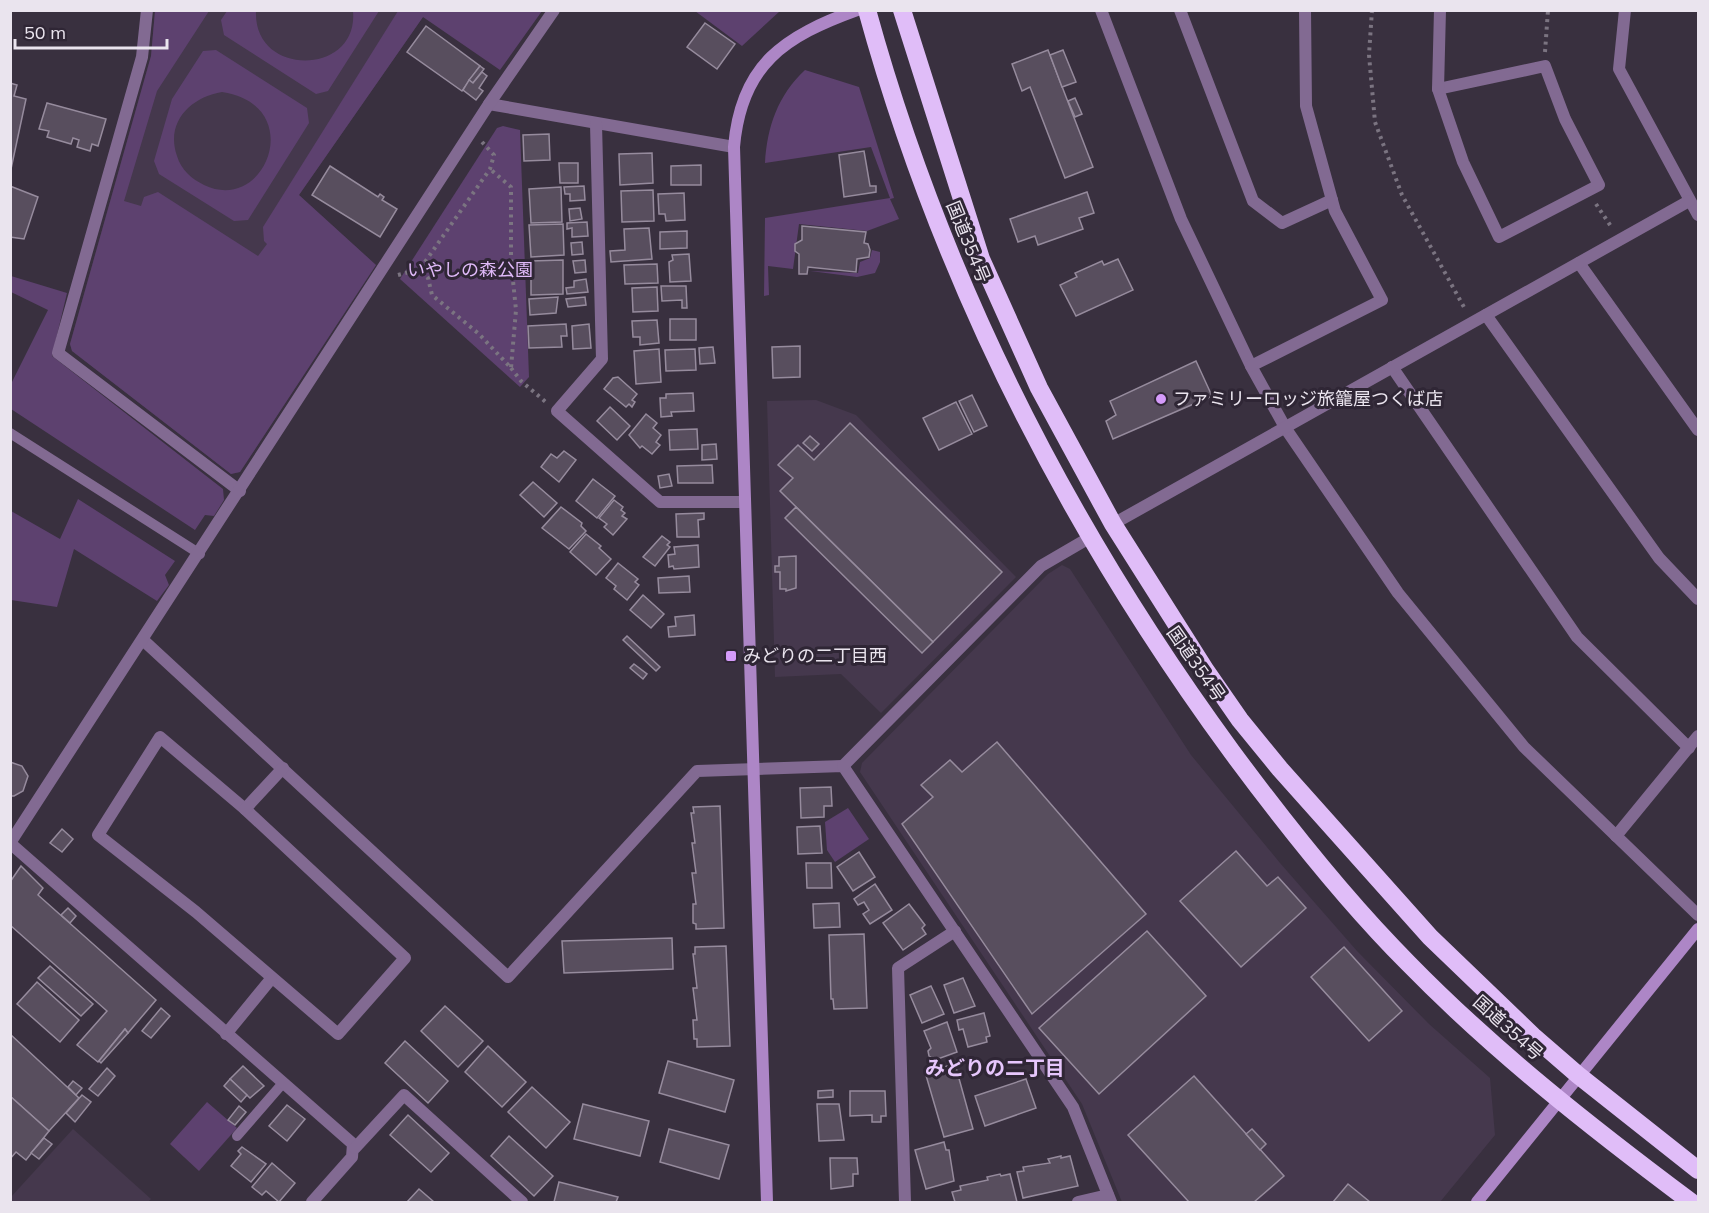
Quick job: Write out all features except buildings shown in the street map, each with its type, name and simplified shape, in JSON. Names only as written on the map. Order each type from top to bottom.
[{"type":"highway","name":"国道354号","points":[[867,10],[883,70],[954,265],[1018,405],[1089,538],[1182,683],[1267,799],[1341,889],[1406,962],[1558,1100],[1691,1203]]},
{"type":"highway","name":"国道354号","points":[[902,10],[911,45],[981,259],[1039,388],[1113,524],[1206,671],[1240,720],[1280,769],[1430,937],[1578,1075],[1698,1170]]},
{"type":"street","points":[[147,10],[142,57],[58,353],[240,491]]},
{"type":"street","points":[[355,1149],[346,1138],[10,843],[200,554],[489,104],[554,10]]},
{"type":"street","points":[[767,1203],[734,147],[736,128],[747,93],[771,57],[800,33],[857,10]]},
{"type":"street","points":[[1101,10],[1181,219],[1251,366],[1286,429],[1405,602],[1524,747],[1698,915]]},
{"type":"street","points":[[1180,10],[1253,201],[1282,223],[1332,200]]},
{"type":"street","points":[[1251,366],[1382,300],[1335,212],[1306,106],[1305,10]]},
{"type":"street","points":[[1438,89],[1545,66],[1565,119],[1599,185],[1499,237],[1463,162],[1438,89],[1440,10]]},
{"type":"street","points":[[1625,10],[1618,69],[1698,215]]},
{"type":"street","points":[[489,104],[734,147]]},
{"type":"street","points":[[596,124],[602,359],[557,411],[660,502],[745,502]]},
{"type":"street","points":[[1113,524],[1689,201]]},
{"type":"street","points":[[1579,263],[1698,430]]},
{"type":"street","points":[[1486,315],[1659,558],[1698,598]]},
{"type":"street","points":[[1392,367],[1577,637],[1689,748]]},
{"type":"street","points":[[144,640],[508,977],[697,771],[753,767],[843,766],[1041,566],[1089,538]]},
{"type":"street","points":[[1616,836],[1698,736]]},
{"type":"street","points":[[160,737],[245,809],[405,958],[338,1034],[271,979],[196,912],[98,835],[160,737]]},
{"type":"street","points":[[843,766],[1073,1107],[1110,1199],[1078,1203]]},
{"type":"street","points":[[245,809],[283,768]]},
{"type":"street","points":[[1478,1203],[1578,1075],[1698,928]]},
{"type":"street","points":[[905,1203],[898,968],[955,931]]},
{"type":"street","points":[[226,1034],[271,979]]},
{"type":"street","points":[[312,1203],[352,1157],[355,1149],[404,1095],[522,1203]]},
{"type":"lane","points":[[10,433],[200,554]]},
{"type":"lane","points":[[237,1136],[283,1083]]},
{"type":"path","points":[[1372,10],[1369,55],[1375,122],[1402,195],[1472,323]]},
{"type":"path","points":[[1545,66],[1548,10]]},
{"type":"path","points":[[397,275],[420,269],[490,169],[494,155],[482,142]]},
{"type":"path","points":[[490,169],[511,186],[511,261],[516,310],[511,368]]},
{"type":"path","points":[[1587,191],[1621,239]]},
{"type":"path","points":[[420,269],[428,278],[432,295],[479,334],[521,381],[557,411]]},
{"type":"shaded area","points":[[155,11],[542,11],[423,17],[299,195],[376,265],[240,472],[231,474],[72,351],[70,344],[151,56]]},
{"type":"shaded area","points":[[816,400],[856,415],[1016,577],[881,713],[841,674],[775,677],[767,401]]},
{"type":"shaded area","points":[[1062,565],[1070,569],[1191,755],[1280,863],[1357,951],[1429,1024],[1490,1078],[1495,1135],[1440,1202],[1122,1202],[1082,1104],[860,772],[862,763],[1048,574]]},
{"type":"shaded area","points":[[73,1129],[151,1199],[148,1202],[11,1202],[11,1197]]},
{"type":"green space","points":[[155,11],[209,11],[157,91],[124,201],[141,206],[144,197],[158,192],[258,256],[267,244],[264,241],[263,227],[398,11],[542,11],[500,70],[423,17],[299,195],[376,265],[240,472],[231,474],[72,351],[70,344],[151,56]]},
{"type":"green space","points":[[227,11],[256,11],[260,33],[271,48],[287,58],[306,60],[324,57],[340,48],[350,32],[353,11],[379,11],[328,91],[316,94],[224,35],[221,20]]},
{"type":"green space","points":[[695,11],[780,11],[742,46]]},
{"type":"green space","points":[[216,50],[307,108],[309,123],[248,220],[234,221],[159,174],[154,161],[172,99],[203,51]],"holes":[[[222,92],[248,101],[264,116],[270,135],[268,155],[260,172],[245,185],[226,190],[204,185],[195,180],[181,166],[174,144],[175,132],[183,113],[200,99]]]},
{"type":"green space","points":[[805,70],[859,87],[894,198],[890,199],[899,219],[867,231],[799,224],[793,269],[768,266],[769,295],[764,296],[765,218],[890,198],[871,147],[765,163],[768,137],[776,112],[788,90]]},
{"type":"green space","name":"いやしの森公園","points":[[503,126],[520,130],[529,377],[520,387],[400,279],[497,128]]},
{"type":"green space","points":[[872,250],[880,252],[880,262],[875,273],[857,277],[810,271],[858,273],[860,262],[870,258]]},
{"type":"green space","points":[[11,276],[67,293],[52,356],[223,489],[224,500],[214,516],[205,515],[195,530],[11,409],[10,386],[48,310],[11,292]]},
{"type":"green space","points":[[78,499],[175,561],[165,575],[169,585],[157,601],[74,549],[57,607],[11,600],[11,511],[60,539]]},
{"type":"green space","points":[[848,808],[869,839],[835,862],[827,850],[825,822]]},
{"type":"green space","points":[[207,1102],[237,1128],[199,1171],[170,1144]]},
{"type":"place","name":"ファミリーロッジ旅籠屋つくば店","points":[[1161,399]]},
{"type":"place","name":"みどりの二丁目西","points":[[731,656]]},
{"type":"district","name":"みどりの二丁目","points":[[995,1068]]}]
